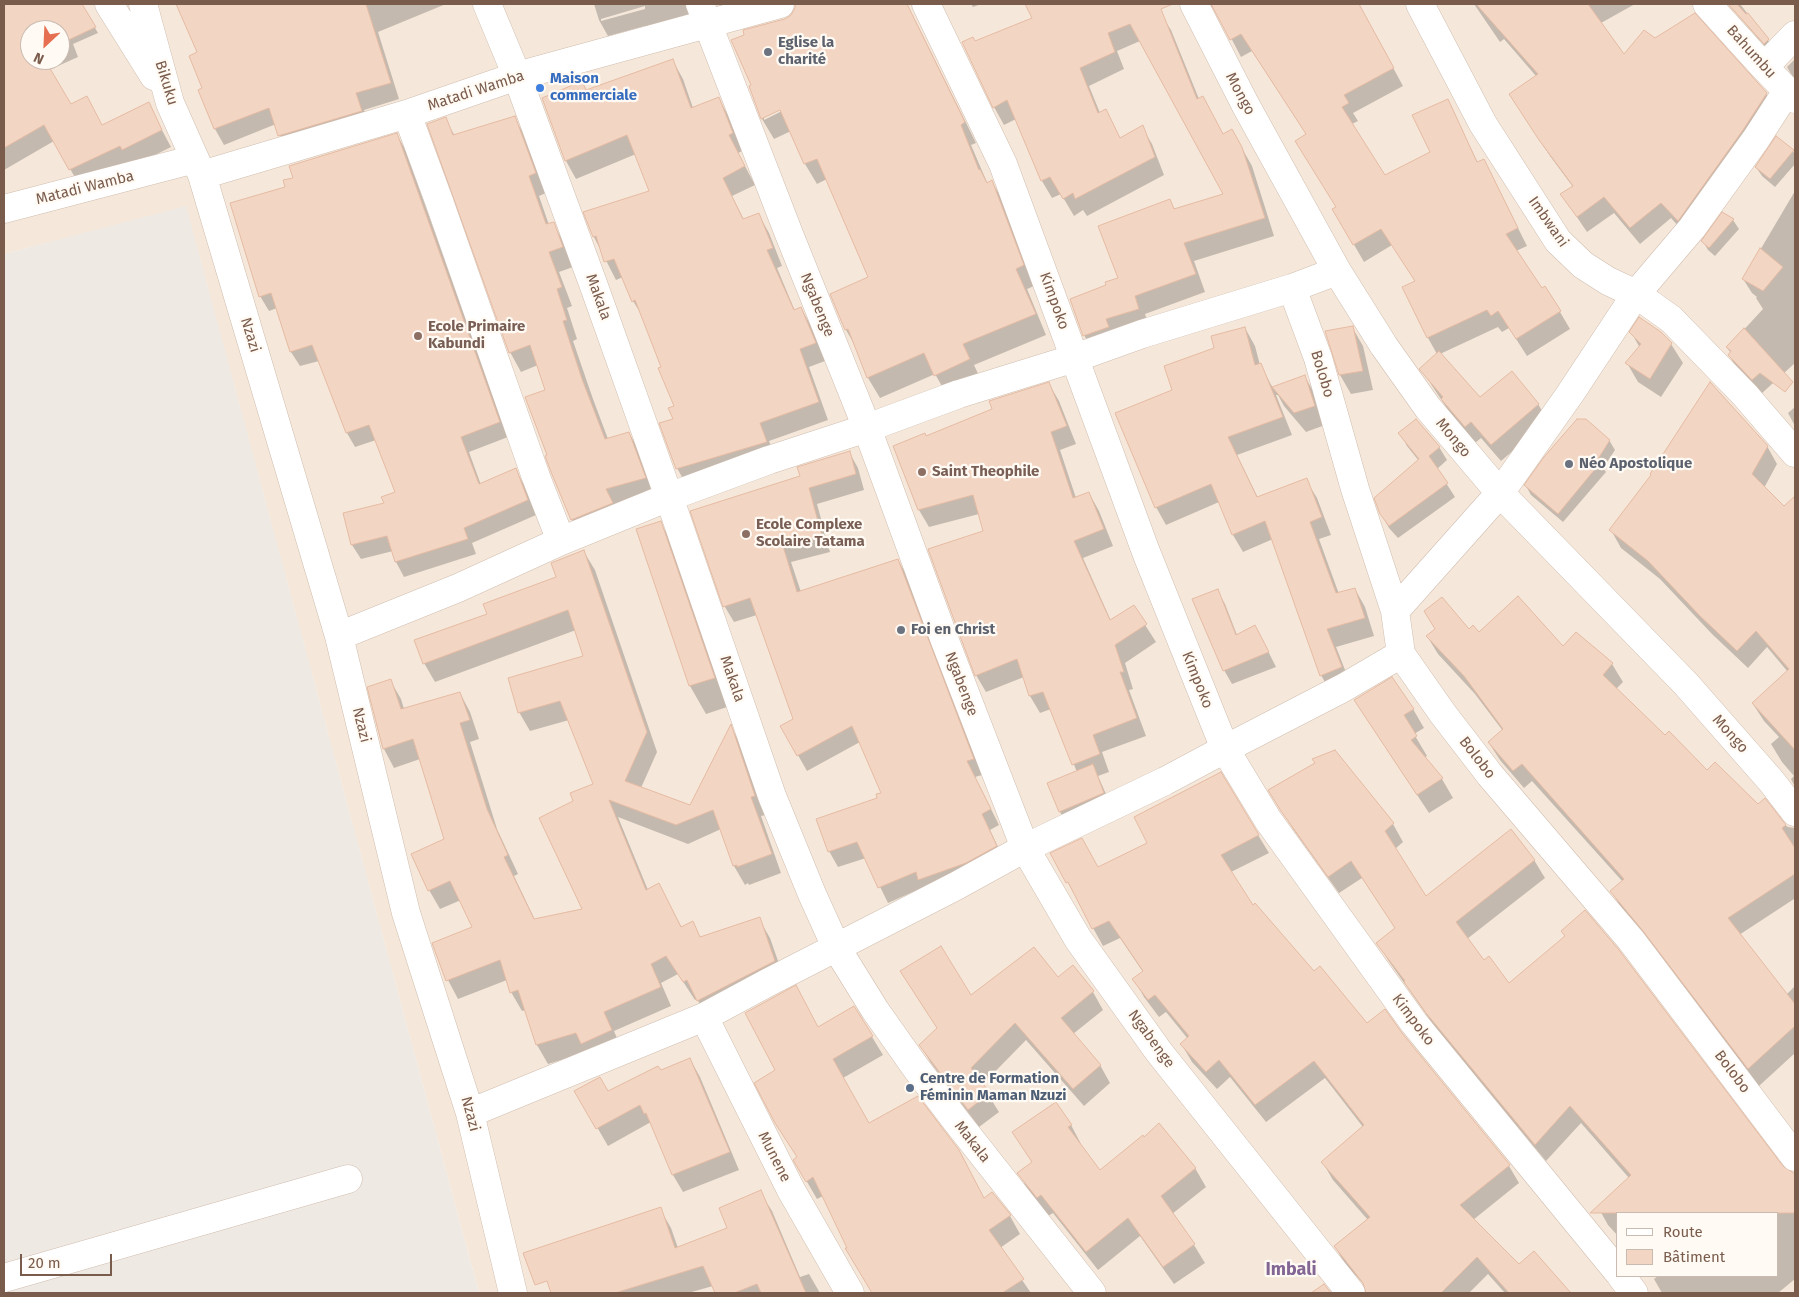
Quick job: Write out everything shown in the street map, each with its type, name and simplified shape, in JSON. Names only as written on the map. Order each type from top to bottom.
[{"type":"street","points":[[109,4],[170,103]]},
{"type":"street","name":"Bikuku","points":[[142,4],[170,103],[199,167]]},
{"type":"street","name":"Makala","points":[[487,4],[517,76],[669,497],[772,796],[836,947],[916,1068],[1092,1293]]},
{"type":"street","name":"Matadi Wamba","points":[[4,209],[199,167],[406,114],[704,14],[780,4]]},
{"type":"street","name":"Kimpoko","points":[[926,4],[1003,164],[1146,552],[1225,749],[1268,820],[1414,1023],[1616,1270]]},
{"type":"street","name":"Mongo","points":[[1194,4],[1245,104],[1337,271],[1384,346],[1428,408],[1500,492],[1686,684],[1772,782],[1795,812]]},
{"type":"street","name":"Imbwani","points":[[1420,4],[1483,124],[1558,241],[1583,265],[1608,281],[1636,294],[1677,325],[1745,395],[1795,453]]},
{"type":"street","name":"Bahumbu","points":[[1707,4],[1791,95]]},
{"type":"street","name":"Ngabenge","points":[[704,14],[788,234],[867,428],[945,641],[1025,848],[1078,939],[1159,1052],[1351,1293]]},
{"type":"street","points":[[1764,67],[1795,35]]},
{"type":"street","points":[[1395,611],[1500,492],[1570,394],[1636,294],[1692,228],[1756,139],[1791,95]]},
{"type":"street","points":[[406,114],[449,227],[536,477],[561,541]]},
{"type":"street","name":"Nzazi","points":[[199,167],[339,636],[406,913],[470,1113],[513,1293]]},
{"type":"street","points":[[339,636],[458,588],[561,541],[669,497],[769,460],[867,428],[959,394],[1075,358],[1142,334],[1292,288],[1337,271]]},
{"type":"street","name":"Bolobo","points":[[1292,288],[1318,358],[1355,489],[1395,611],[1401,654],[1443,714],[1490,775],[1631,940],[1795,1156]]},
{"type":"street","points":[[470,1113],[704,1017],[767,982],[956,886],[1025,848],[1165,781],[1343,688],[1401,654]]},
{"type":"street","name":"Munene","points":[[704,1017],[791,1190],[850,1293]]},
{"type":"street","points":[[11,1282],[348,1179]]},
{"type":"street","points":[[1622,1277],[1634,1293]]},
{"type":"shaded area","points":[[4,4],[1795,4],[1795,1293],[479,1293],[186,207],[4,254]]},
{"type":"shaded area","points":[[186,206],[479,1293],[4,1293],[4,254]]},
{"type":"building","points":[[4,4],[82,4],[96,27],[70,39],[70,20],[20,20],[20,70],[51,70],[71,104],[87,96],[102,125],[149,102],[162,130],[122,150],[120,146],[69,170],[44,125],[4,148]]},
{"type":"building","points":[[176,4],[366,4],[391,83],[356,93],[362,111],[278,136],[269,108],[214,129],[198,90],[202,88],[189,56],[197,52]]},
{"type":"building","points":[[795,4],[907,4],[965,122],[961,125],[979,170],[987,183],[992,180],[1024,265],[1016,269],[1036,314],[963,344],[970,359],[934,376],[924,353],[867,378],[848,329],[845,330],[830,294],[868,277],[817,159],[804,164],[780,110],[761,119],[749,86],[751,85],[731,40],[744,35],[743,30],[785,19],[791,15]]},
{"type":"building","points":[[1025,4],[1173,4],[1161,9],[1197,99],[1203,96],[1223,134],[1232,129],[1242,147],[1265,218],[1184,243],[1196,274],[1135,296],[1139,309],[1106,319],[1109,327],[1083,336],[1070,299],[1106,285],[1105,282],[1118,278],[1098,226],[1170,199],[1174,209],[1223,194],[1130,24],[1108,33],[1115,52],[1080,68],[1098,113],[1106,109],[1120,138],[1143,125],[1155,157],[1075,199],[1073,193],[1063,199],[1050,177],[1041,181],[1007,100],[993,108],[962,42],[973,37],[975,41],[1032,18]]},
{"type":"building","points":[[1211,4],[1359,4],[1394,68],[1344,95],[1349,103],[1342,107],[1385,175],[1430,152],[1412,115],[1448,99],[1477,162],[1484,159],[1518,228],[1506,234],[1542,288],[1545,286],[1561,311],[1516,339],[1498,311],[1491,316],[1487,310],[1427,338],[1402,287],[1415,281],[1381,229],[1353,245],[1332,209],[1336,207],[1295,141],[1306,134],[1241,34],[1230,40]]},
{"type":"building","points":[[1476,4],[1588,4],[1624,54],[1644,30],[1655,38],[1695,13],[1767,93],[1678,221],[1661,203],[1630,228],[1604,197],[1577,217],[1560,194],[1573,186],[1539,140],[1509,94],[1538,74]]},
{"type":"building","points":[[1728,4],[1737,4],[1746,14],[1748,13],[1769,39],[1764,44]]},
{"type":"building","points":[[673,59],[691,108],[719,97],[733,133],[729,135],[745,166],[723,178],[743,219],[759,213],[773,248],[767,250],[794,310],[801,307],[816,343],[800,349],[819,402],[760,423],[767,442],[676,469],[659,423],[673,419],[668,408],[674,406],[658,368],[661,367],[635,300],[632,302],[614,259],[604,262],[596,236],[593,237],[583,212],[649,191],[627,135],[565,161],[542,98],[582,81],[586,90]]},
{"type":"building","points":[[515,116],[536,173],[529,176],[546,224],[554,222],[563,247],[549,252],[562,287],[557,289],[567,320],[563,321],[582,379],[605,439],[629,432],[646,478],[606,489],[613,503],[571,520],[545,456],[547,455],[525,397],[545,390],[530,345],[509,353],[427,124],[446,117],[453,135]]},
{"type":"building","points":[[397,133],[500,422],[461,437],[479,484],[516,468],[528,500],[464,528],[468,539],[395,562],[387,536],[351,545],[343,513],[384,503],[381,497],[395,492],[369,425],[346,433],[312,345],[290,352],[271,293],[259,297],[230,203],[285,187],[283,180],[293,178],[289,166]]},
{"type":"building","points":[[1776,136],[1794,150],[1770,179],[1755,167]]},
{"type":"building","points":[[1722,212],[1734,219],[1709,248],[1701,241]]},
{"type":"building","points":[[1760,248],[1783,267],[1763,291],[1742,279]]},
{"type":"building","points":[[1639,317],[1661,332],[1672,343],[1650,379],[1625,363],[1641,344],[1629,332]]},
{"type":"building","points":[[1353,326],[1363,371],[1339,375],[1325,331]]},
{"type":"building","points":[[1245,327],[1255,365],[1261,363],[1283,417],[1228,437],[1257,497],[1307,478],[1322,517],[1310,522],[1336,593],[1355,588],[1365,618],[1327,629],[1342,667],[1320,676],[1265,521],[1232,535],[1211,484],[1155,508],[1115,413],[1172,390],[1164,366],[1214,348],[1211,336]]},
{"type":"building","points":[[1744,328],[1793,382],[1785,392],[1760,373],[1752,380],[1728,355],[1731,351],[1726,347]]},
{"type":"building","points":[[1439,351],[1480,397],[1512,371],[1539,404],[1491,445],[1471,422],[1465,427],[1419,369]]},
{"type":"building","points":[[1305,375],[1315,406],[1294,413],[1272,387]]},
{"type":"building","points":[[1049,382],[1067,426],[1051,432],[1073,498],[1089,492],[1104,529],[1074,541],[1110,620],[1134,605],[1147,624],[1115,645],[1124,672],[1120,672],[1137,718],[1093,735],[1100,754],[1072,765],[1043,692],[1029,696],[1017,659],[975,676],[928,549],[983,531],[973,495],[918,510],[893,446],[925,433],[926,436],[992,409],[989,401]]},
{"type":"building","points":[[1710,382],[1768,446],[1752,474],[1784,506],[1795,496],[1795,750],[1752,703],[1789,669],[1756,631],[1737,651],[1700,616],[1648,561],[1609,530],[1651,475]]},
{"type":"building","points":[[1416,419],[1440,447],[1429,456],[1448,483],[1389,526],[1380,514],[1374,498],[1419,459],[1398,433]]},
{"type":"building","name":"Néo Apostolique","points":[[1577,419],[1586,419],[1610,440],[1598,459],[1601,462],[1558,514],[1524,485],[1544,457]]},
{"type":"building","points":[[850,451],[856,474],[809,488],[822,536],[783,546],[797,592],[898,559],[974,759],[967,761],[991,809],[982,814],[997,846],[966,863],[918,880],[916,872],[878,888],[857,842],[828,852],[816,819],[877,798],[876,794],[881,793],[852,726],[797,756],[780,726],[793,719],[750,598],[723,607],[690,511],[800,476],[797,467]]},
{"type":"building","points":[[661,521],[715,678],[689,686],[636,529]]},
{"type":"building","points":[[584,550],[647,732],[625,781],[690,805],[731,724],[755,796],[751,797],[772,854],[737,867],[737,865],[733,866],[713,810],[676,825],[609,800],[646,890],[659,883],[681,927],[693,921],[700,937],[760,917],[775,961],[697,1001],[687,980],[683,982],[666,956],[651,964],[661,987],[604,1012],[612,1030],[581,1044],[576,1033],[536,1045],[518,990],[510,993],[500,960],[446,981],[432,943],[472,927],[450,881],[428,891],[411,854],[444,839],[413,739],[383,749],[367,687],[391,679],[401,709],[460,692],[470,720],[460,723],[487,809],[508,855],[504,857],[534,919],[582,909],[539,818],[573,801],[570,793],[593,784],[560,701],[518,713],[508,678],[583,656],[568,610],[423,664],[414,640],[487,614],[483,604],[556,577],[551,563]]},
{"type":"building","points":[[1218,589],[1236,635],[1255,625],[1269,652],[1223,671],[1192,599]]},
{"type":"building","points":[[1518,596],[1563,646],[1576,632],[1613,663],[1603,675],[1665,735],[1669,731],[1707,770],[1715,762],[1758,804],[1765,798],[1786,825],[1782,828],[1795,848],[1795,874],[1728,918],[1795,1004],[1795,1026],[1748,1069],[1643,931],[1610,891],[1624,879],[1522,764],[1513,771],[1488,742],[1503,729],[1464,676],[1426,636],[1435,629],[1424,611],[1442,597],[1469,629],[1473,625],[1479,632]]},
{"type":"building","points":[[1392,677],[1414,709],[1404,715],[1417,736],[1411,740],[1443,778],[1417,795],[1354,700]]},
{"type":"building","points":[[1335,750],[1394,823],[1385,831],[1426,896],[1511,829],[1535,860],[1456,922],[1484,960],[1489,956],[1509,983],[1565,936],[1561,931],[1585,910],[1619,950],[1783,1166],[1795,1174],[1795,1213],[1590,1213],[1631,1175],[1570,1106],[1535,1145],[1426,1013],[1405,981],[1376,943],[1395,928],[1351,861],[1328,877],[1268,790],[1315,763],[1312,759]]},
{"type":"building","points":[[1093,764],[1104,793],[1059,812],[1047,783]]},
{"type":"building","points":[[1221,772],[1259,835],[1221,855],[1253,905],[1255,903],[1314,971],[1320,966],[1367,1023],[1385,1009],[1402,1033],[1510,1165],[1460,1205],[1519,1264],[1534,1251],[1571,1293],[1509,1293],[1477,1257],[1441,1293],[1366,1293],[1363,1283],[1334,1246],[1370,1217],[1321,1162],[1364,1125],[1314,1061],[1255,1105],[1219,1060],[1206,1072],[1180,1044],[1189,1036],[1155,995],[1148,1000],[1132,979],[1143,971],[1109,921],[1092,929],[1068,882],[1066,883],[1050,853],[1082,838],[1098,867],[1147,843],[1134,817]]},
{"type":"building","points":[[941,946],[971,995],[1034,947],[1058,977],[1073,965],[1094,991],[1061,1018],[1101,1065],[1073,1089],[1015,1023],[971,1068],[990,1093],[968,1110],[919,1045],[937,1028],[900,971]]},
{"type":"building","points":[[796,985],[818,1027],[854,1006],[873,1036],[833,1059],[869,1123],[918,1096],[959,1150],[984,1198],[992,1192],[1011,1215],[989,1230],[1024,1279],[1002,1293],[872,1293],[845,1248],[847,1248],[813,1177],[806,1182],[793,1160],[797,1157],[775,1123],[754,1083],[775,1070],[745,1013]]},
{"type":"building","points":[[690,1058],[730,1152],[672,1175],[646,1113],[644,1114],[640,1105],[596,1129],[574,1091],[600,1077],[608,1091],[658,1066],[661,1070]]},
{"type":"building","points":[[1056,1102],[1072,1125],[1068,1127],[1100,1170],[1143,1135],[1144,1137],[1159,1123],[1196,1168],[1161,1196],[1195,1244],[1163,1267],[1128,1218],[1086,1252],[1041,1195],[1037,1198],[1017,1173],[1032,1162],[1012,1132]]},
{"type":"building","points":[[761,1190],[806,1293],[761,1293],[757,1284],[734,1293],[715,1293],[703,1266],[615,1293],[551,1293],[547,1281],[535,1285],[523,1253],[661,1207],[675,1248],[727,1228],[719,1208]]},
{"type":"building","points":[[1324,1284],[1331,1293],[1311,1293]]},
{"type":"place","name":"Eglise la charité","points":[[768,52]]},
{"type":"place","name":"Maison commerciale","points":[[540,88]]},
{"type":"place","name":"Ecole Primaire Kabundi","points":[[418,336]]},
{"type":"place","name":"Néo Apostolique","points":[[1569,464]]},
{"type":"place","name":"Saint Theophile","points":[[922,472]]},
{"type":"place","name":"Ecole Complexe Scolaire Tatama","points":[[746,534]]},
{"type":"place","name":"Foi en Christ","points":[[901,630]]},
{"type":"place","name":"Centre de Formation Féminin Maman Nzuzi","points":[[910,1088]]},
{"type":"district","name":"Imbali","points":[[1291,1270]]}]
